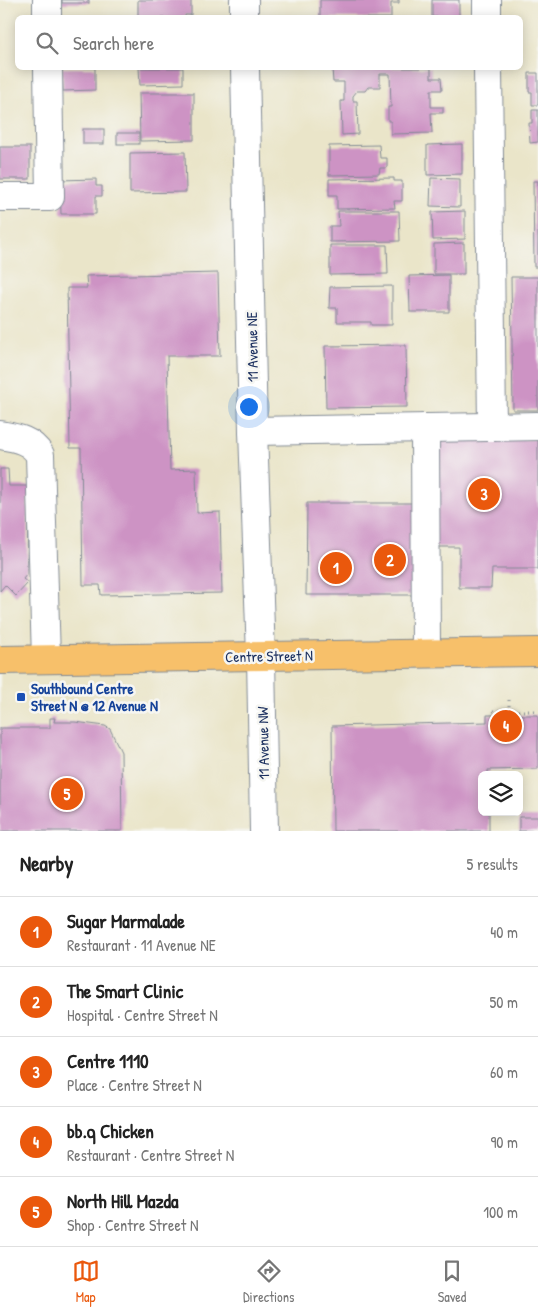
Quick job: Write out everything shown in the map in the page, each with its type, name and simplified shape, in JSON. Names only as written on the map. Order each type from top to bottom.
[{"type":"main road","name":"Centre Street N","points":[[0,660],[538,652]]},
{"type":"street","points":[[47,0],[47,15]]},
{"type":"street","points":[[244,0],[244,15]]},
{"type":"street","points":[[487,0],[488,15]]},
{"type":"street","points":[[0,198],[50,197],[48,70]]},
{"type":"street","name":"11 Avenue NE","points":[[246,70],[261,656]]},
{"type":"street","points":[[488,70],[492,427]]},
{"type":"street","points":[[254,431],[538,426]]},
{"type":"street","points":[[425,428],[426,653]]},
{"type":"street","points":[[0,435],[27,442],[36,448],[40,455],[46,659]]},
{"type":"street","name":"11 Avenue NW","points":[[261,656],[264,831]]},
{"type":"path","points":[[509,698],[509,711]]},
{"type":"path","points":[[493,710],[538,711]]},
{"type":"building","points":[[62,0],[89,0],[89,3],[62,3]]},
{"type":"building","points":[[138,0],[191,0],[191,15],[138,15]]},
{"type":"building","points":[[320,0],[399,0],[399,3],[391,3],[391,15],[320,15]]},
{"type":"building","points":[[432,0],[459,0],[459,15],[432,15]]},
{"type":"building","points":[[62,70],[95,70],[95,90],[63,91]]},
{"type":"building","points":[[139,70],[183,70],[183,84],[140,85]]},
{"type":"building","points":[[332,70],[431,70],[431,78],[441,78],[442,90],[431,90],[431,107],[443,107],[443,113],[431,113],[432,133],[391,134],[391,121],[388,121],[388,107],[391,107],[390,74],[380,74],[380,87],[368,87],[365,91],[357,91],[353,96],[353,101],[357,101],[358,134],[342,135],[341,101],[344,101],[344,82],[333,82]]},
{"type":"building","points":[[529,73],[538,73],[538,105],[532,105],[532,92],[529,92]]},
{"type":"building","points":[[139,93],[194,93],[194,140],[140,141]]},
{"type":"building","points":[[532,110],[538,110],[538,142],[530,143],[529,123],[532,123]]},
{"type":"building","points":[[83,129],[104,129],[104,144],[83,144]]},
{"type":"building","points":[[117,133],[139,133],[139,144],[117,144]]},
{"type":"building","points":[[462,144],[462,174],[427,175],[427,145]]},
{"type":"building","points":[[379,145],[380,158],[387,158],[387,168],[380,168],[379,174],[329,175],[329,146]]},
{"type":"building","points":[[0,147],[30,147],[30,179],[0,179]]},
{"type":"building","points":[[185,152],[186,192],[130,193],[130,153]]},
{"type":"building","points":[[394,178],[394,181],[402,181],[402,201],[394,201],[395,208],[337,209],[337,195],[329,195],[329,179]]},
{"type":"building","points":[[431,178],[460,179],[460,207],[430,206]]},
{"type":"building","points":[[96,179],[96,186],[102,186],[102,196],[96,196],[96,214],[61,214],[60,180]]},
{"type":"building","points":[[533,181],[538,181],[538,267],[534,267]]},
{"type":"building","points":[[338,211],[399,211],[400,241],[330,242],[330,226],[339,226]]},
{"type":"building","points":[[465,211],[465,239],[433,240],[432,212]]},
{"type":"building","points":[[464,243],[464,274],[434,274],[434,244]]},
{"type":"building","points":[[330,245],[387,245],[388,274],[330,275]]},
{"type":"building","points":[[218,273],[220,356],[167,356],[170,470],[196,469],[197,513],[220,512],[222,593],[101,595],[100,585],[83,585],[81,448],[70,448],[67,288],[87,288],[86,276]]},
{"type":"building","points":[[449,275],[449,312],[410,312],[409,276]]},
{"type":"building","points":[[511,277],[538,277],[538,410],[513,410]]},
{"type":"building","points":[[392,286],[392,325],[371,325],[371,322],[337,322],[337,308],[329,308],[330,287]]},
{"type":"building","points":[[406,345],[407,407],[326,408],[325,346]]},
{"type":"building","points":[[538,439],[538,569],[492,569],[491,588],[459,588],[459,547],[431,547],[429,441]]},
{"type":"building","points":[[0,469],[8,469],[9,486],[33,486],[28,499],[27,574],[23,579],[28,583],[16,596],[5,585],[0,591]]},
{"type":"building","points":[[307,503],[420,503],[420,595],[306,595]]},
{"type":"building","points":[[487,715],[538,715],[538,769],[478,771],[478,816],[489,816],[489,831],[333,831],[332,726],[487,722]]},
{"type":"building","points":[[50,718],[55,718],[54,722],[75,722],[105,726],[110,729],[121,752],[122,831],[0,831],[0,728],[50,728]]},
{"type":"building","points":[[519,817],[538,817],[538,831],[519,831]]},
{"type":"place","name":"Centre 1110","points":[[484,494]]},
{"type":"place","name":"The Smart Clinic","points":[[390,560]]},
{"type":"place","name":"Sugar Marmalade","points":[[336,568]]},
{"type":"place","name":"Southbound Centre Street N @ 12 Avenue N","points":[[21,697]]},
{"type":"place","name":"bb.q Chicken","points":[[506,726]]},
{"type":"place","name":"North Hill Mazda","points":[[67,794]]}]
